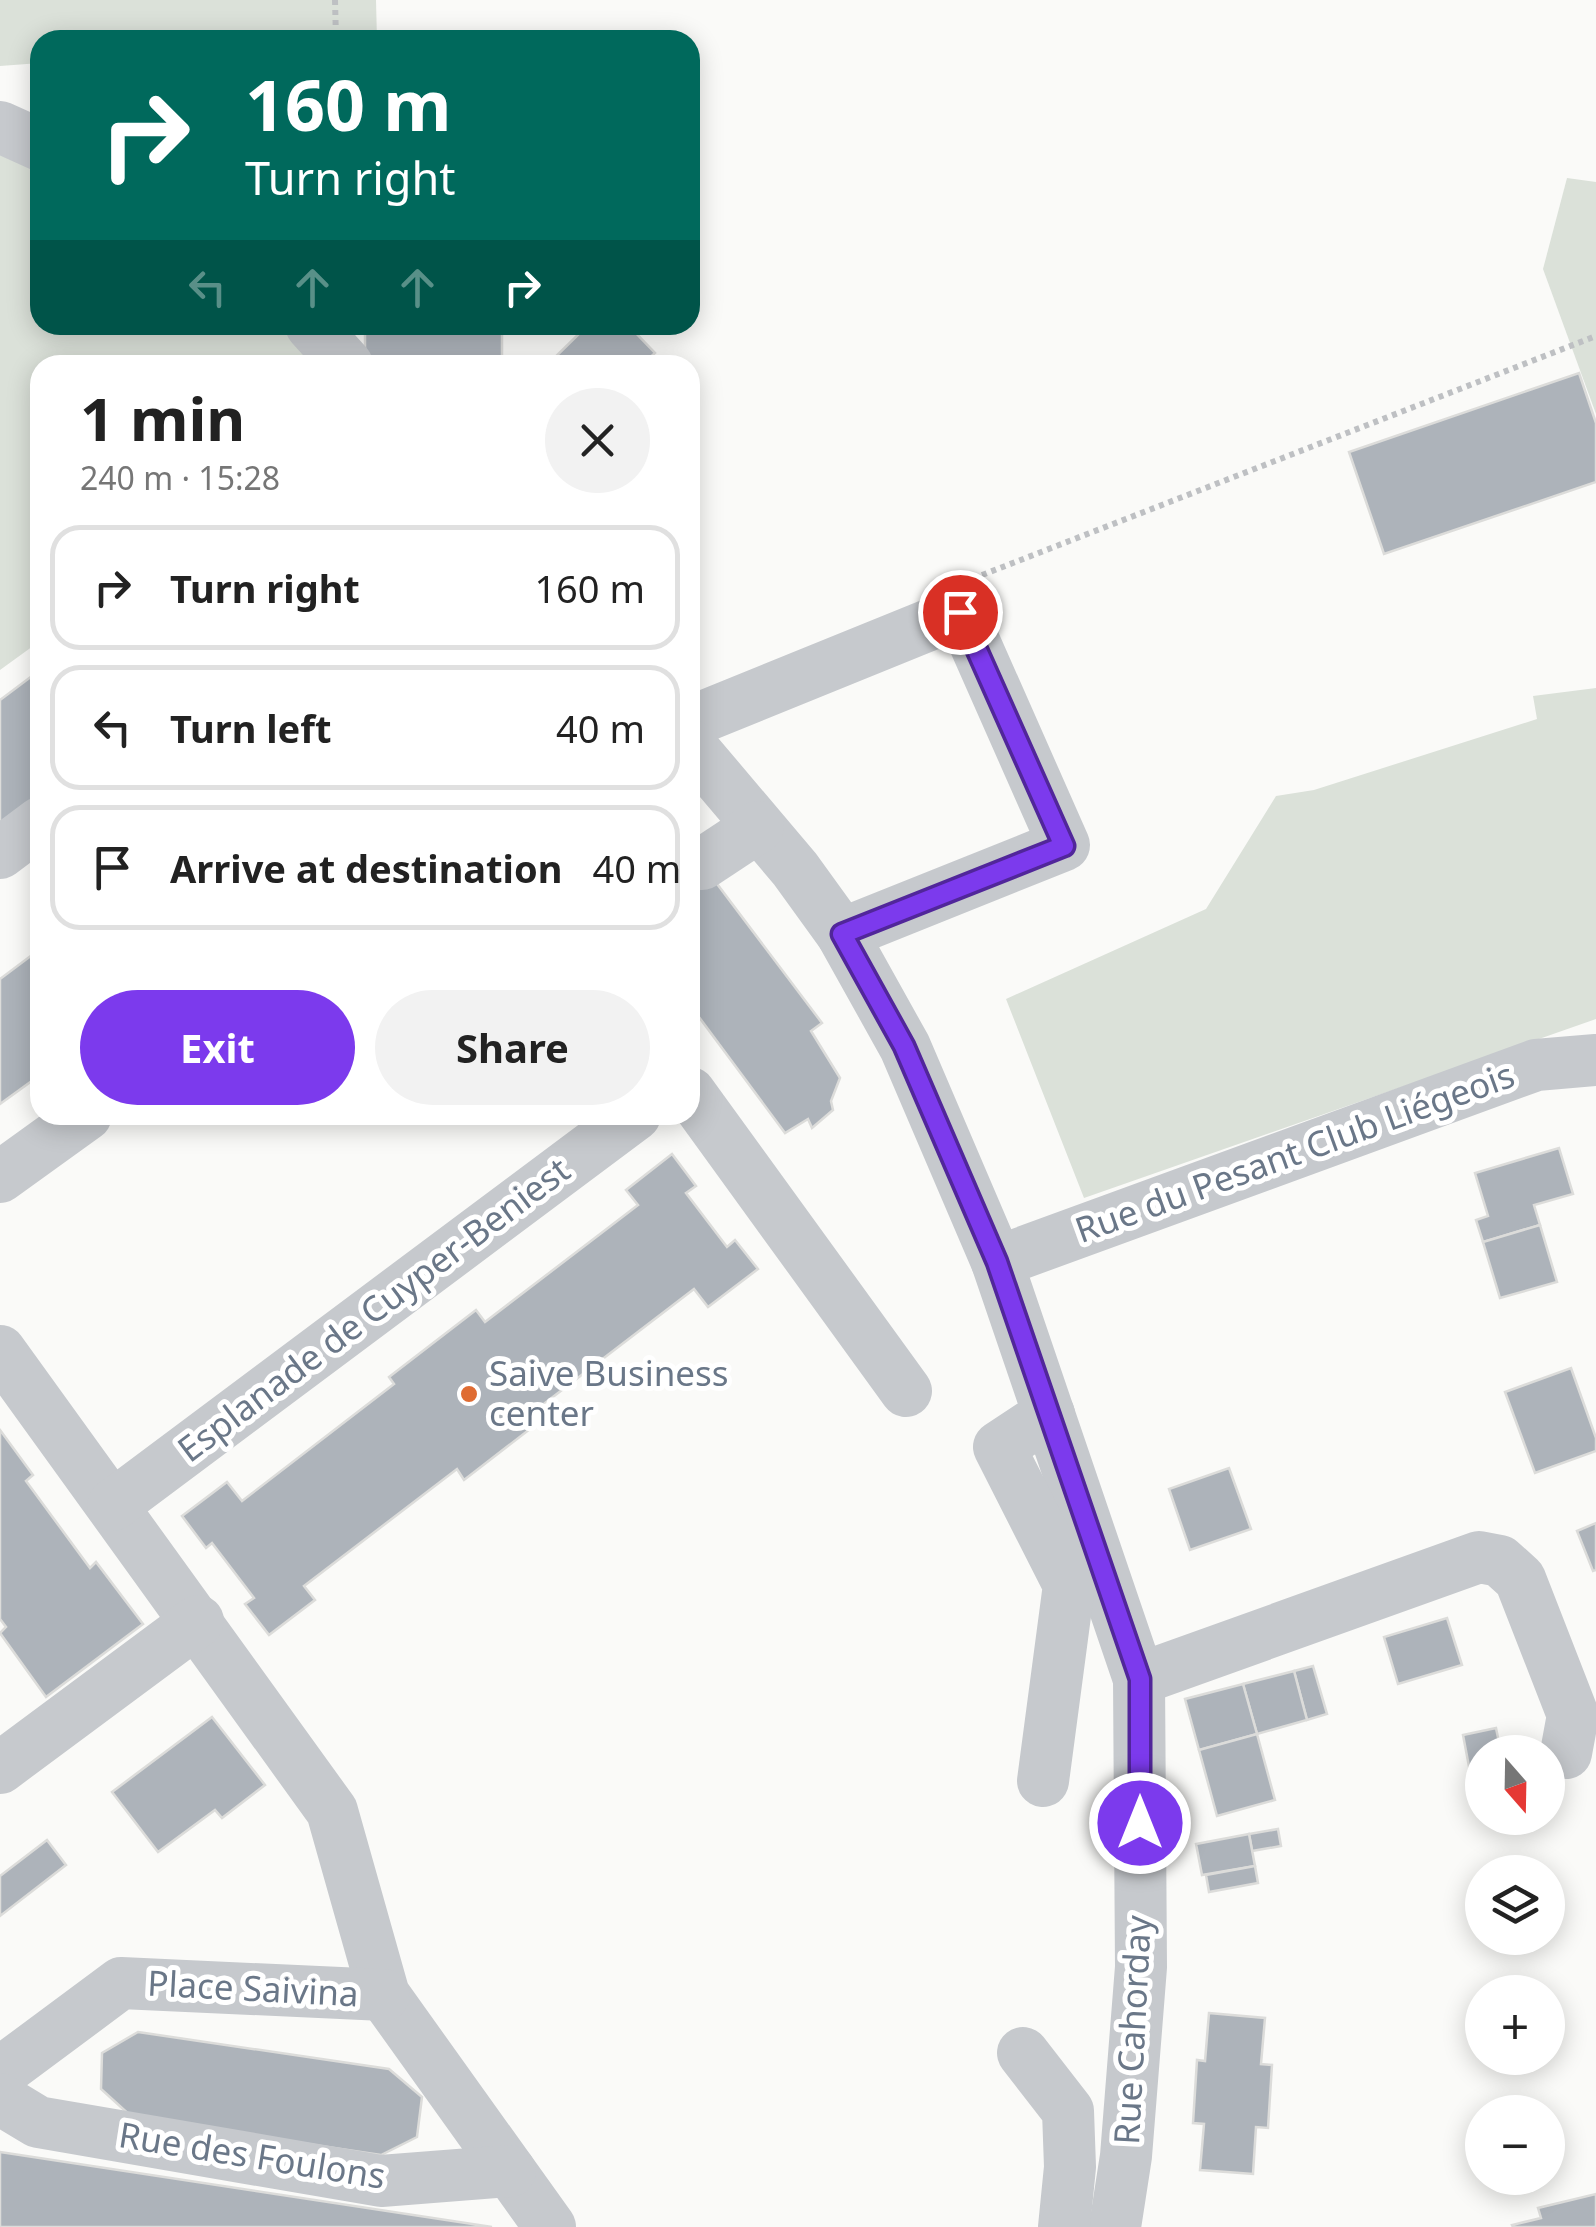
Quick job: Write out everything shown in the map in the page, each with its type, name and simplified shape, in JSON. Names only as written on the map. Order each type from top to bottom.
[{"type":"street","points":[[0,127],[30,140]]},
{"type":"street","points":[[321,335],[338,355]]},
{"type":"street","points":[[700,718],[960,612],[1064,846],[842,934]]},
{"type":"street","name":"Rue Cahorday","points":[[700,757],[794,869],[842,934],[904,1046],[997,1262],[1140,1679],[1141,1967],[1126,2156],[1115,2227]]},
{"type":"street","points":[[702,864],[758,828]]},
{"type":"street","points":[[0,853],[30,830]]},
{"type":"street","name":"Rue du Pesant Club Liégeois","points":[[997,1262],[1536,1066],[1596,1060]]},
{"type":"street","points":[[700,1107],[906,1391]]},
{"type":"street","points":[[0,1177],[72,1125]]},
{"type":"street","name":"Esplanade de Cuyper-Beniest","points":[[112,1504],[621,1125]]},
{"type":"street","points":[[0,1351],[332,1811],[384,1995],[550,2227]]},
{"type":"street","points":[[1043,1781],[1069,1586],[999,1448],[1049,1414]]},
{"type":"street","points":[[1140,1679],[1479,1557],[1500,1561],[1520,1579],[1573,1715],[1566,1753]]},
{"type":"street","points":[[5,1755],[198,1621]]},
{"type":"street","name":"Place Saivina","points":[[0,2072],[121,1983],[384,1995]]},
{"type":"street","points":[[1024,2053],[1068,2110],[1070,2167],[1064,2227]]},
{"type":"street","name":"Rue des Foulons","points":[[0,2099],[38,2122],[381,2180],[510,2171]]},
{"type":"path","points":[[334,0],[336,30]]},
{"type":"path","points":[[965,582],[1596,336]]},
{"type":"shaded area","points":[[0,0],[376,0],[377,30],[30,30],[30,64],[0,66]]},
{"type":"shaded area","points":[[0,135],[30,152],[30,335],[288,335],[309,355],[30,355],[30,648],[0,670]]},
{"type":"shaded area","points":[[1567,178],[1596,182],[1596,414],[1543,269]]},
{"type":"shaded area","points":[[1596,688],[1596,1019],[1084,1198],[1006,999],[1206,909],[1276,796],[1314,790],[1537,719],[1533,696]]},
{"type":"building","points":[[365,335],[502,335],[502,355],[365,355]]},
{"type":"building","points":[[578,335],[638,335],[655,353],[653,355],[557,355]]},
{"type":"building","points":[[1579,373],[1596,423],[1596,482],[1384,554],[1349,452]]},
{"type":"building","points":[[30,678],[30,802],[0,824],[0,700]]},
{"type":"building","points":[[700,861],[822,1023],[811,1031],[840,1078],[831,1101],[833,1110],[812,1128],[808,1119],[785,1133],[700,1018]]},
{"type":"building","points":[[30,956],[30,1082],[0,1104],[0,979]]},
{"type":"building","points":[[1559,1148],[1573,1194],[1534,1205],[1540,1225],[1483,1242],[1476,1220],[1488,1216],[1475,1173]]},
{"type":"building","name":"Saive Business center","points":[[672,1154],[696,1186],[686,1193],[727,1247],[735,1240],[758,1269],[708,1307],[694,1289],[545,1403],[552,1412],[464,1480],[457,1469],[304,1586],[315,1600],[269,1635],[245,1604],[254,1598],[212,1543],[206,1548],[182,1516],[227,1482],[242,1501],[394,1384],[389,1377],[476,1310],[485,1322],[638,1205],[626,1190]]},
{"type":"building","points":[[1540,1225],[1557,1282],[1500,1298],[1483,1242]]},
{"type":"building","points":[[1571,1368],[1596,1438],[1596,1451],[1535,1473],[1505,1392]]},
{"type":"building","points":[[0,1430],[33,1475],[26,1481],[90,1568],[96,1562],[143,1624],[46,1697],[0,1633],[6,1627],[0,1619]]},
{"type":"building","points":[[1229,1468],[1251,1529],[1190,1550],[1169,1489]]},
{"type":"building","points":[[1596,1523],[1596,1570],[1593,1571],[1577,1531]]},
{"type":"building","points":[[1447,1618],[1462,1665],[1398,1684],[1384,1637]]},
{"type":"building","points":[[1313,1666],[1327,1714],[1307,1720],[1294,1671]]},
{"type":"building","points":[[1294,1671],[1307,1720],[1257,1734],[1243,1684]]},
{"type":"building","points":[[1243,1684],[1257,1734],[1199,1750],[1185,1699]]},
{"type":"building","points":[[212,1717],[265,1785],[222,1818],[215,1810],[158,1852],[112,1792]]},
{"type":"building","points":[[1496,1728],[1497,1735],[1465,1735],[1465,1746],[1463,1735]]},
{"type":"building","points":[[1257,1734],[1275,1800],[1217,1816],[1199,1750]]},
{"type":"building","points":[[1278,1829],[1281,1846],[1252,1851],[1249,1834]]},
{"type":"building","points":[[1249,1834],[1255,1866],[1202,1875],[1196,1844]]},
{"type":"building","points":[[47,1840],[66,1865],[0,1916],[0,1876]]},
{"type":"building","points":[[1255,1866],[1258,1883],[1209,1892],[1206,1875]]},
{"type":"building","points":[[1209,2013],[1265,2018],[1261,2064],[1272,2065],[1268,2128],[1256,2127],[1253,2174],[1200,2170],[1204,2124],[1193,2123],[1197,2060],[1205,2061]]},
{"type":"building","points":[[138,2032],[389,2069],[422,2097],[417,2137],[381,2155],[133,2118],[101,2089],[102,2053]]},
{"type":"building","points":[[0,2152],[492,2227],[0,2227]]},
{"type":"building","points":[[1596,2194],[1596,2227],[1512,2225],[1541,2218],[1538,2208]]},
{"type":"place","name":"Saive Business center","points":[[469,1394]]},
{"type":"route","points":[[960,612],[1064,846],[842,934],[904,1046],[997,1262],[1140,1679],[1140,1823]]}]
